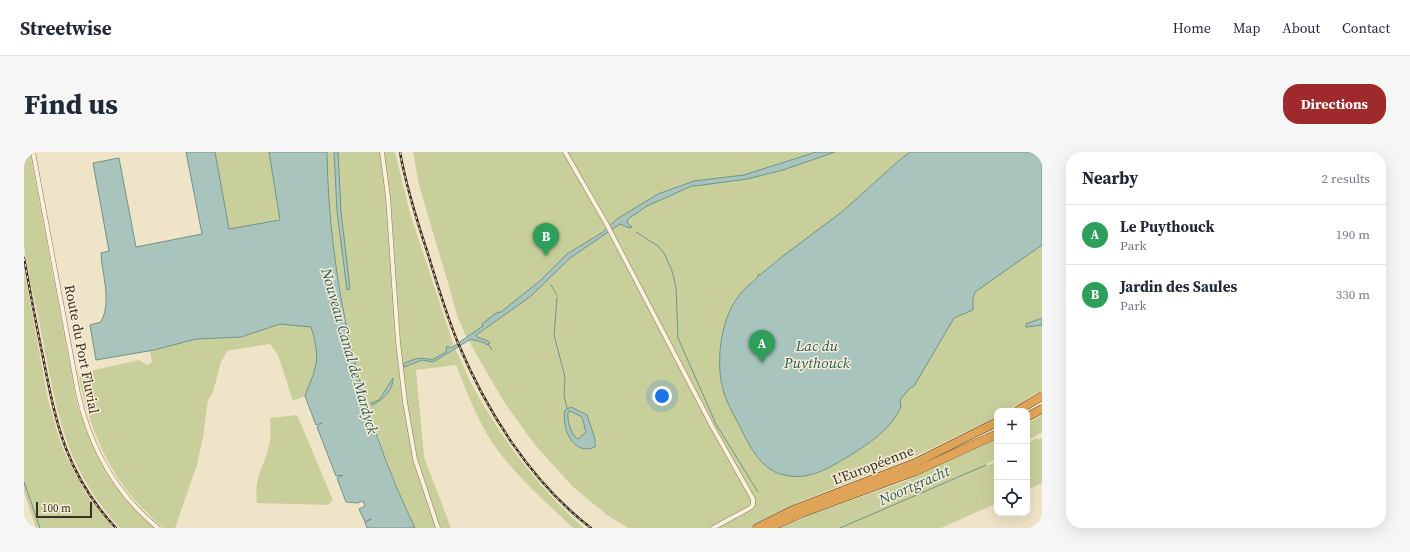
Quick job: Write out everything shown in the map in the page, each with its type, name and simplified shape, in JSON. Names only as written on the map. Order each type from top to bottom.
[{"type":"highway","points":[[1022,408],[1042,396]]},
{"type":"highway","points":[[1030,415],[1042,409]]},
{"type":"highway","name":"L'Européenne","points":[[757,528],[793,510],[915,462],[994,423]]},
{"type":"highway","name":"L'Européenne","points":[[769,528],[802,513],[916,472],[994,435]]},
{"type":"street","name":"Route du Port Fluvial","points":[[33,152],[77,389],[87,428],[99,455],[114,480],[134,505],[158,528]]},
{"type":"street","points":[[382,152],[387,193],[399,348],[405,402],[415,459],[438,528]]},
{"type":"street","points":[[566,152],[607,224],[712,426],[752,499],[753,505],[750,508],[713,528]]},
{"type":"green space","points":[[24,152],[30,152],[77,403],[90,440],[116,486],[140,514],[155,528],[120,528],[101,505],[85,481],[73,457],[64,433],[51,382],[25,253]]},
{"type":"green space","points":[[215,152],[269,152],[280,220],[229,229]]},
{"type":"green space","points":[[327,152],[334,152],[337,211],[347,290],[350,289],[341,211],[338,152],[378,152],[385,154],[385,152],[395,152],[410,213],[454,346],[449,347],[446,352],[432,360],[425,357],[404,367],[422,360],[433,362],[455,349],[483,405],[508,443],[551,496],[584,528],[573,528],[525,482],[499,452],[480,421],[456,365],[416,370],[424,457],[451,528],[415,528],[378,437],[364,391],[342,297],[334,249],[329,201]],"holes":[[[392,379],[393,382],[382,399],[372,404],[371,403],[379,400]]]},
{"type":"green space","points":[[413,152],[1042,152],[1042,390],[1011,408],[994,408],[994,418],[918,455],[799,502],[751,528],[628,528],[607,515],[572,486],[535,445],[504,402],[466,336],[458,318],[419,185]]},
{"type":"green space","points":[[24,270],[48,399],[59,438],[66,456],[86,494],[113,528],[36,528],[24,492]]},
{"type":"green space","points":[[280,324],[311,327],[317,358],[314,372],[305,396],[293,401],[278,355],[270,344],[227,351],[221,362],[213,392],[208,400],[203,437],[197,465],[175,528],[164,528],[158,524],[130,495],[110,465],[95,432],[83,397],[79,379],[81,373],[139,360],[147,365],[152,362],[150,351],[196,339],[241,337]]},
{"type":"green space","points":[[297,415],[333,500],[328,505],[257,503],[257,485],[270,440],[270,418]]},
{"type":"green space","points":[[1042,415],[1042,432],[1030,439],[1030,422]]},
{"type":"green space","points":[[1037,438],[1038,440],[1042,438],[1042,483],[1030,489],[1030,444],[1030,442]]},
{"type":"green space","points":[[994,440],[994,460],[986,464],[987,466],[994,462],[994,504],[941,528],[781,528],[810,515],[903,482]]},
{"type":"water","name":"Nouveau Canal de Mardyck","points":[[186,152],[215,152],[229,229],[280,220],[269,152],[327,152],[329,200],[334,249],[341,297],[351,345],[363,392],[378,438],[395,484],[415,528],[367,528],[359,509],[365,506],[363,501],[357,503],[346,502],[337,478],[343,475],[336,476],[317,427],[322,423],[316,425],[305,396],[314,372],[317,358],[311,327],[280,324],[241,337],[196,339],[154,350],[96,360],[90,325],[101,322],[104,314],[106,305],[106,288],[101,253],[109,251],[93,163],[119,158],[136,247],[202,234]]},
{"type":"water","points":[[334,152],[338,152],[341,211],[350,289],[347,290],[337,211]]},
{"type":"water","points":[[816,152],[835,152],[783,170],[747,179],[694,185],[647,206],[628,219],[627,223],[632,227],[630,228],[620,224],[570,258],[531,296],[476,335],[477,337],[488,341],[490,343],[487,345],[471,339],[433,362],[422,360],[404,367],[403,364],[411,361],[421,358],[432,360],[446,352],[447,346],[451,348],[483,326],[482,324],[496,313],[501,312],[541,280],[567,254],[603,232],[617,219],[658,194],[694,181],[744,175]]},
{"type":"water","name":"Lac du Puythouck","points":[[910,152],[1042,152],[1042,245],[975,292],[973,299],[973,310],[954,318],[914,386],[909,389],[900,400],[901,407],[891,423],[879,435],[834,465],[810,475],[793,476],[777,473],[764,464],[754,452],[724,393],[721,382],[720,356],[723,330],[727,318],[740,294],[757,278],[759,274],[760,275],[843,211]]},
{"type":"water","points":[[1042,318],[1042,325],[1026,327],[1026,324]]},
{"type":"water","points":[[393,378],[389,391],[379,401],[372,405],[371,403],[379,400]]},
{"type":"water","points":[[571,407],[587,415],[595,439],[595,447],[587,449],[580,448],[570,439],[565,424],[565,410]],"holes":[[[570,411],[582,417],[586,432],[578,439],[569,426],[568,412]]]},
{"type":"waterway","points":[[636,232],[658,246],[664,253],[672,271],[676,287],[678,338],[716,424],[758,492]]},
{"type":"waterway","points":[[551,285],[557,295]]},
{"type":"waterway","points":[[557,298],[554,335],[565,377],[564,396],[567,408]]},
{"type":"waterway","points":[[488,344],[492,350]]},
{"type":"waterway","name":"Noortgracht","points":[[840,528],[986,465]]},
{"type":"waterway","points":[[24,482],[40,528]]},
{"type":"railway","points":[[400,152],[412,204],[446,310],[458,343],[483,395],[497,420],[530,467],[569,510],[591,528]]},
{"type":"railway","points":[[24,258],[53,405],[66,448],[86,489],[99,509],[116,528]]},
{"type":"place","name":"Jardin des Saules","points":[[546,256]]},
{"type":"place","name":"Le Puythouck","points":[[762,363]]}]
